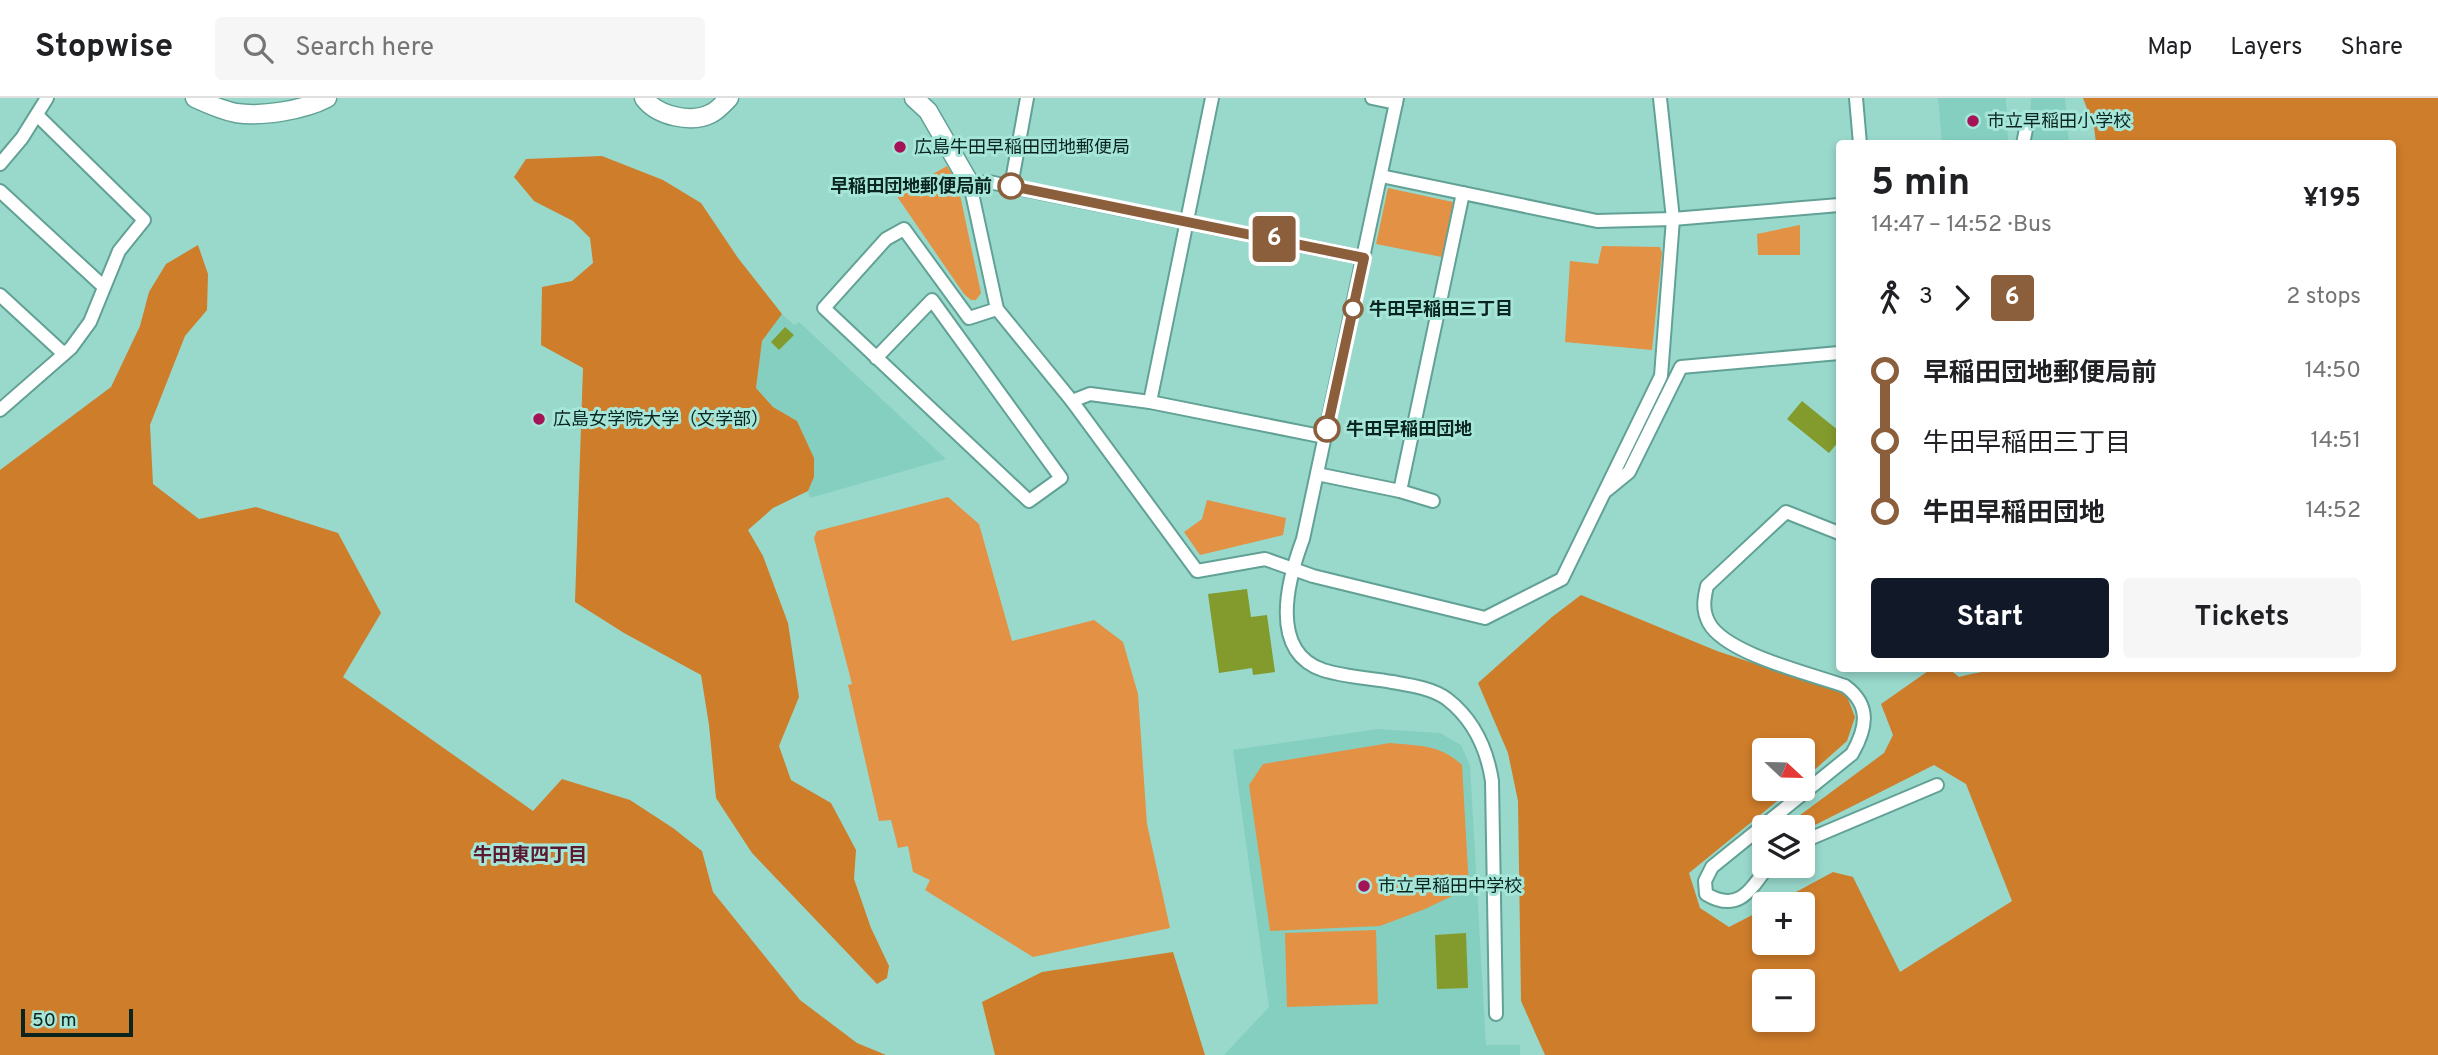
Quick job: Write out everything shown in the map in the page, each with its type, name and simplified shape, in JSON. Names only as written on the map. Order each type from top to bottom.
[{"type":"street","points":[[0,164],[22,138],[47,98]]},
{"type":"street","points":[[195,98],[220,109],[254,114],[311,106],[327,98]]},
{"type":"street","points":[[644,98],[661,113],[683,118],[711,114],[729,98]]},
{"type":"street","points":[[914,98],[928,111],[970,184],[997,309],[1072,401],[1197,571],[1265,559],[1314,576],[1485,618],[1562,579],[1661,376],[1673,219],[1660,98]]},
{"type":"street","points":[[1011,186],[1027,98]]},
{"type":"street","points":[[1150,402],[1212,98]]},
{"type":"street","points":[[1372,98],[1397,101],[1303,539],[1292,568],[1286,614],[1289,639],[1302,657],[1322,669],[1416,686],[1446,698],[1472,725],[1488,756],[1492,781],[1496,1014]]},
{"type":"street","points":[[1856,98],[1860,140]]},
{"type":"street","points":[[1,406],[64,354],[90,322],[119,251],[144,220],[37,115]]},
{"type":"street","points":[[2025,140],[2026,130]]},
{"type":"street","points":[[1381,176],[1597,221],[1673,219],[1836,205]]},
{"type":"street","points":[[970,184],[989,182],[1011,186],[1364,258]]},
{"type":"street","points":[[0,191],[104,287]]},
{"type":"street","points":[[1400,491],[1463,193]]},
{"type":"street","points":[[876,358],[932,300],[1061,478],[1029,501],[876,358],[824,308],[886,239],[904,229],[969,318],[997,309]]},
{"type":"street","points":[[0,295],[64,354]]},
{"type":"street","points":[[1604,492],[1629,472],[1681,367],[1836,353]]},
{"type":"street","points":[[1072,401],[1090,394],[1150,402],[1325,437]]},
{"type":"street","points":[[1317,474],[1400,491],[1433,501]]},
{"type":"street","points":[[1776,815],[1852,754],[1862,736],[1864,710],[1858,695],[1845,686],[1748,653],[1722,639],[1709,623],[1703,603],[1707,586],[1786,512],[1836,532]]},
{"type":"street","points":[[1815,837],[1937,785]]},
{"type":"street","points":[[1752,835],[1712,867],[1705,881],[1706,894],[1718,901],[1735,901],[1749,892],[1759,878]]},
{"type":"shaded area","name":"市立早稲田小学校","points":[[1938,98],[2006,98],[2008,140],[1942,140]]},
{"type":"shaded area","name":"市立早稲田小学校","points":[[2031,98],[2065,98],[2069,140],[2029,140]]},
{"type":"shaded area","points":[[2083,98],[2438,98],[2438,1055],[1545,1055],[1521,1001],[1518,801],[1508,753],[1478,683],[1552,617],[1581,595],[1717,651],[1846,694],[1855,717],[1847,741],[1815,769],[1815,738],[1752,738],[1752,802],[1776,802],[1760,815],[1752,815],[1752,822],[1689,873],[1700,908],[1729,927],[1752,915],[1752,955],[1815,955],[1815,892],[1796,892],[1833,872],[1853,877],[1900,972],[2012,901],[1966,784],[1934,765],[1815,825],[1815,815],[1800,815],[1884,753],[1893,735],[1881,704],[1927,672],[1953,672],[1959,677],[1980,672],[2396,672],[2396,140],[2096,140],[2094,127]]},
{"type":"shaded area","points":[[602,156],[663,180],[701,203],[738,258],[782,314],[762,341],[756,388],[773,407],[797,421],[814,458],[814,477],[808,491],[773,508],[748,530],[763,556],[788,623],[799,697],[779,746],[791,780],[831,803],[856,850],[854,879],[871,928],[889,966],[887,978],[877,984],[752,853],[716,798],[701,675],[624,633],[575,602],[583,368],[541,345],[542,287],[572,281],[593,263],[590,238],[573,221],[534,201],[514,177],[526,159]]},
{"type":"shaded area","points":[[947,166],[957,181],[981,293],[976,300],[971,300],[964,294],[896,195]]},
{"type":"shaded area","points":[[1388,188],[1453,202],[1442,257],[1376,244]]},
{"type":"shaded area","points":[[1800,225],[1800,255],[1758,255],[1757,234]]},
{"type":"shaded area","points":[[198,245],[208,274],[207,310],[185,336],[150,425],[153,484],[199,519],[256,507],[338,533],[381,613],[343,677],[533,811],[562,779],[630,800],[673,828],[702,851],[713,892],[800,1000],[857,1043],[886,1055],[0,1055],[0,470],[111,387],[140,326],[149,292],[166,264]]},
{"type":"shaded area","points":[[1602,246],[1660,247],[1662,253],[1652,350],[1565,342],[1570,261],[1598,264]]},
{"type":"shaded area","points":[[782,314],[794,325],[799,322],[946,459],[810,498],[808,491],[814,477],[814,458],[797,421],[773,407],[756,388],[762,341]]},
{"type":"shaded area","points":[[785,327],[794,335],[779,350],[771,342]]},
{"type":"shaded area","points":[[1802,401],[1836,429],[1836,445],[1829,453],[1787,419]]},
{"type":"shaded area","points":[[948,497],[979,524],[1012,641],[1094,620],[1123,642],[1138,694],[1147,824],[1170,928],[1033,957],[925,890],[930,880],[913,872],[908,846],[898,848],[891,820],[879,821],[848,685],[852,684],[814,538],[817,531]]},
{"type":"shaded area","points":[[1207,500],[1286,518],[1283,535],[1200,555],[1184,532],[1202,519]]},
{"type":"shaded area","points":[[1247,589],[1251,617],[1267,615],[1275,672],[1253,675],[1252,668],[1219,673],[1208,594]]},
{"type":"shaded area","name":"市立早稲田中学校","points":[[1378,729],[1440,733],[1461,745],[1470,765],[1486,1045],[1520,1045],[1520,1055],[1224,1055],[1269,1007],[1233,750]]},
{"type":"shaded area","points":[[1390,743],[1437,750],[1462,765],[1469,888],[1380,926],[1270,931],[1249,785],[1263,764]]},
{"type":"shaded area","points":[[1376,930],[1378,1004],[1287,1007],[1285,933]]},
{"type":"shaded area","points":[[1466,933],[1468,988],[1437,989],[1435,935]]},
{"type":"shaded area","points":[[1173,952],[1205,1055],[995,1055],[982,1002],[1042,972]]},
{"type":"bus line","name":"6","points":[[1011,186],[1364,258],[1327,429]]},
{"type":"place","name":"市立早稲田小学校","points":[[1973,121]]},
{"type":"place","name":"広島牛田早稲田団地郵便局","points":[[900,147]]},
{"type":"place","name":"早稲田団地郵便局前","points":[[1011,186]]},
{"type":"place","name":"牛田早稲田三丁目","points":[[1353,309]]},
{"type":"place","name":"広島女学院大学（文学部）","points":[[539,419]]},
{"type":"place","name":"牛田早稲田団地","points":[[1327,429]]},
{"type":"place","name":"市立早稲田中学校","points":[[1364,886]]},
{"type":"district","name":"牛田東四丁目","points":[[530,854]]}]
